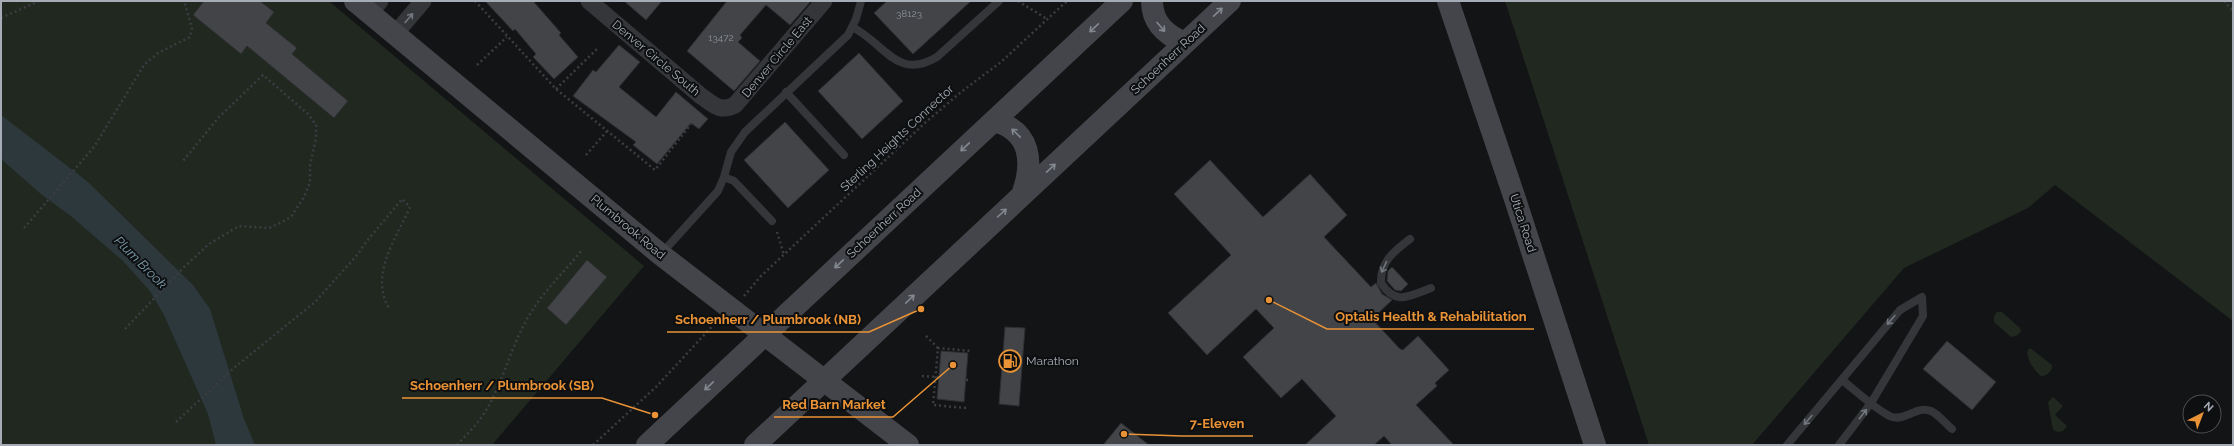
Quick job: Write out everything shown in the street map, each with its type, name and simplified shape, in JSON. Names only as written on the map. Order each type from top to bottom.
[{"type":"main road","name":"Schoenherr Road","points":[[647,445],[1122,1]]},
{"type":"main road","points":[[1152,1],[1155,19],[1160,27],[1175,39],[1185,43]]},
{"type":"main road","name":"Schoenherr Road","points":[[755,445],[1230,1]]},
{"type":"main road","name":"Utica Road","points":[[1448,1],[1515,199],[1595,445]]},
{"type":"main road","name":"Plumbrook Road","points":[[368,5],[395,34],[660,254],[908,445]]},
{"type":"main road","points":[[994,121],[1012,128],[1026,147],[1029,170],[1022,194]]},
{"type":"street","points":[[395,34],[423,1]]},
{"type":"street","name":"Denver Circle South","points":[[589,1],[701,96],[718,108],[727,109]]},
{"type":"street","name":"Denver Circle East","points":[[727,109],[735,106],[824,1]]},
{"type":"lane","points":[[660,254],[712,199],[724,177],[730,152],[736,144],[756,121],[841,42],[852,27],[861,1]]},
{"type":"lane","points":[[852,27],[869,37],[898,62],[917,65],[927,63],[937,57],[999,1]]},
{"type":"lane","points":[[786,92],[844,155]]},
{"type":"lane","points":[[724,177],[734,181],[772,221]]},
{"type":"lane","points":[[1410,239],[1400,247],[1382,267],[1381,283],[1392,296],[1399,298],[1431,288]]},
{"type":"lane","points":[[1787,445],[1900,310],[1922,297],[1923,316],[1871,403],[1839,445]]},
{"type":"lane","points":[[1842,380],[1871,403],[1892,417],[1904,416],[1920,409],[1931,411],[1952,429]]},
{"type":"path","points":[[1,18],[39,1]]},
{"type":"path","points":[[24,228],[77,167],[104,131],[144,66],[158,54],[190,37],[192,28],[184,1]]},
{"type":"path","points":[[475,1],[556,89],[655,170],[691,124]]},
{"type":"path","points":[[1018,1],[1047,19]]},
{"type":"path","name":"Sterling Heights Connector","points":[[745,294],[761,276],[926,122],[961,92],[1001,62],[1067,1]]},
{"type":"path","points":[[2224,1],[2233,11]]},
{"type":"path","points":[[478,65],[507,37]]},
{"type":"path","points":[[556,89],[600,47]]},
{"type":"path","points":[[125,328],[185,266],[209,244],[239,226],[269,228],[291,217],[302,201],[310,182],[310,166],[316,138],[316,125],[308,114],[263,75],[219,117],[183,161]]},
{"type":"path","points":[[586,155],[608,130]]},
{"type":"path","points":[[176,422],[235,367],[316,302],[358,254],[370,237],[402,199],[410,207],[392,246],[381,277],[381,285],[389,308]]},
{"type":"path","points":[[772,221],[784,255]]},
{"type":"path","points":[[457,445],[483,416],[517,339],[539,298],[563,274],[581,251]]},
{"type":"path","points":[[593,445],[657,386],[716,322]]},
{"type":"path","points":[[926,336],[938,348],[971,351]]},
{"type":"path","points":[[938,348],[937,377],[933,405],[966,408]]},
{"type":"path","points":[[922,376],[937,377]]},
{"type":"shaded area","points":[[1,1],[329,1],[644,266],[492,445],[1,445]]},
{"type":"shaded area","points":[[1505,1],[2233,1],[2233,321],[2055,185],[2028,208],[1904,268],[1752,445],[1649,445]]},
{"type":"shaded area","points":[[1997,312],[2002,312],[2020,328],[2021,332],[2016,336],[2011,337],[1994,322],[1994,316]]},
{"type":"shaded area","points":[[2030,348],[2052,365],[2051,371],[2041,376],[2033,368],[2027,353]]},
{"type":"shaded area","points":[[2053,397],[2063,406],[2055,415],[2067,426],[2063,431],[2058,432],[2053,430],[2048,402]]},
{"type":"water","name":"Plum Brook","points":[[1,115],[88,182],[193,285],[210,309],[244,419],[255,445],[216,445],[208,414],[164,315],[150,291],[123,261],[1,159]]},
{"type":"building","points":[[204,1],[260,1],[274,12],[266,23],[297,48],[292,54],[348,101],[334,118],[247,46],[241,54],[193,15]]},
{"type":"building","points":[[485,1],[533,1],[561,33],[559,35],[578,57],[554,79],[533,57],[536,54],[515,29],[513,31]]},
{"type":"building","points":[[624,1],[662,1],[646,20]]},
{"type":"building","points":[[727,1],[811,1],[790,25],[766,5],[740,35],[742,38],[738,42],[760,61],[734,91],[687,51]]},
{"type":"building","points":[[887,1],[971,1],[913,54],[874,13]]},
{"type":"building","points":[[619,45],[640,62],[619,87],[656,117],[676,92],[708,119],[699,129],[691,123],[657,164],[633,145],[636,142],[573,96],[593,70],[596,72]]},
{"type":"building","points":[[859,53],[903,101],[862,139],[818,91]]},
{"type":"building","points":[[785,122],[829,170],[788,208],[744,160]]},
{"type":"building","points":[[1210,160],[1263,217],[1310,174],[1347,215],[1324,237],[1371,287],[1376,283],[1382,294],[1392,300],[1372,319],[1400,349],[1403,350],[1418,336],[1449,370],[1435,383],[1437,386],[1416,405],[1454,445],[1392,445],[1384,436],[1374,445],[1305,445],[1336,416],[1302,379],[1281,398],[1243,357],[1274,328],[1256,309],[1207,355],[1168,313],[1231,255],[1174,194]]},
{"type":"building","points":[[587,260],[607,277],[566,325],[547,308]]},
{"type":"building","points":[[1392,267],[1408,284],[1401,291],[1395,290],[1387,281],[1388,271]]},
{"type":"building","points":[[1005,327],[1025,328],[1019,406],[999,404]]},
{"type":"building","points":[[1947,341],[1996,382],[1972,410],[1923,369]]},
{"type":"building","points":[[941,351],[968,353],[964,402],[937,399]]},
{"type":"building","points":[[1121,423],[1149,445],[1103,445]]},
{"type":"place","name":"Optalis Health & Rehabilitation","points":[[1269,300]]},
{"type":"place","name":"Schoenherr / Plumbrook (NB)","points":[[921,309]]},
{"type":"place","name":"Marathon","points":[[1010,361]]},
{"type":"place","name":"Red Barn Market","points":[[953,365]]},
{"type":"place","name":"Schoenherr / Plumbrook (SB)","points":[[655,415]]},
{"type":"place","name":"7-Eleven","points":[[1124,434]]}]
